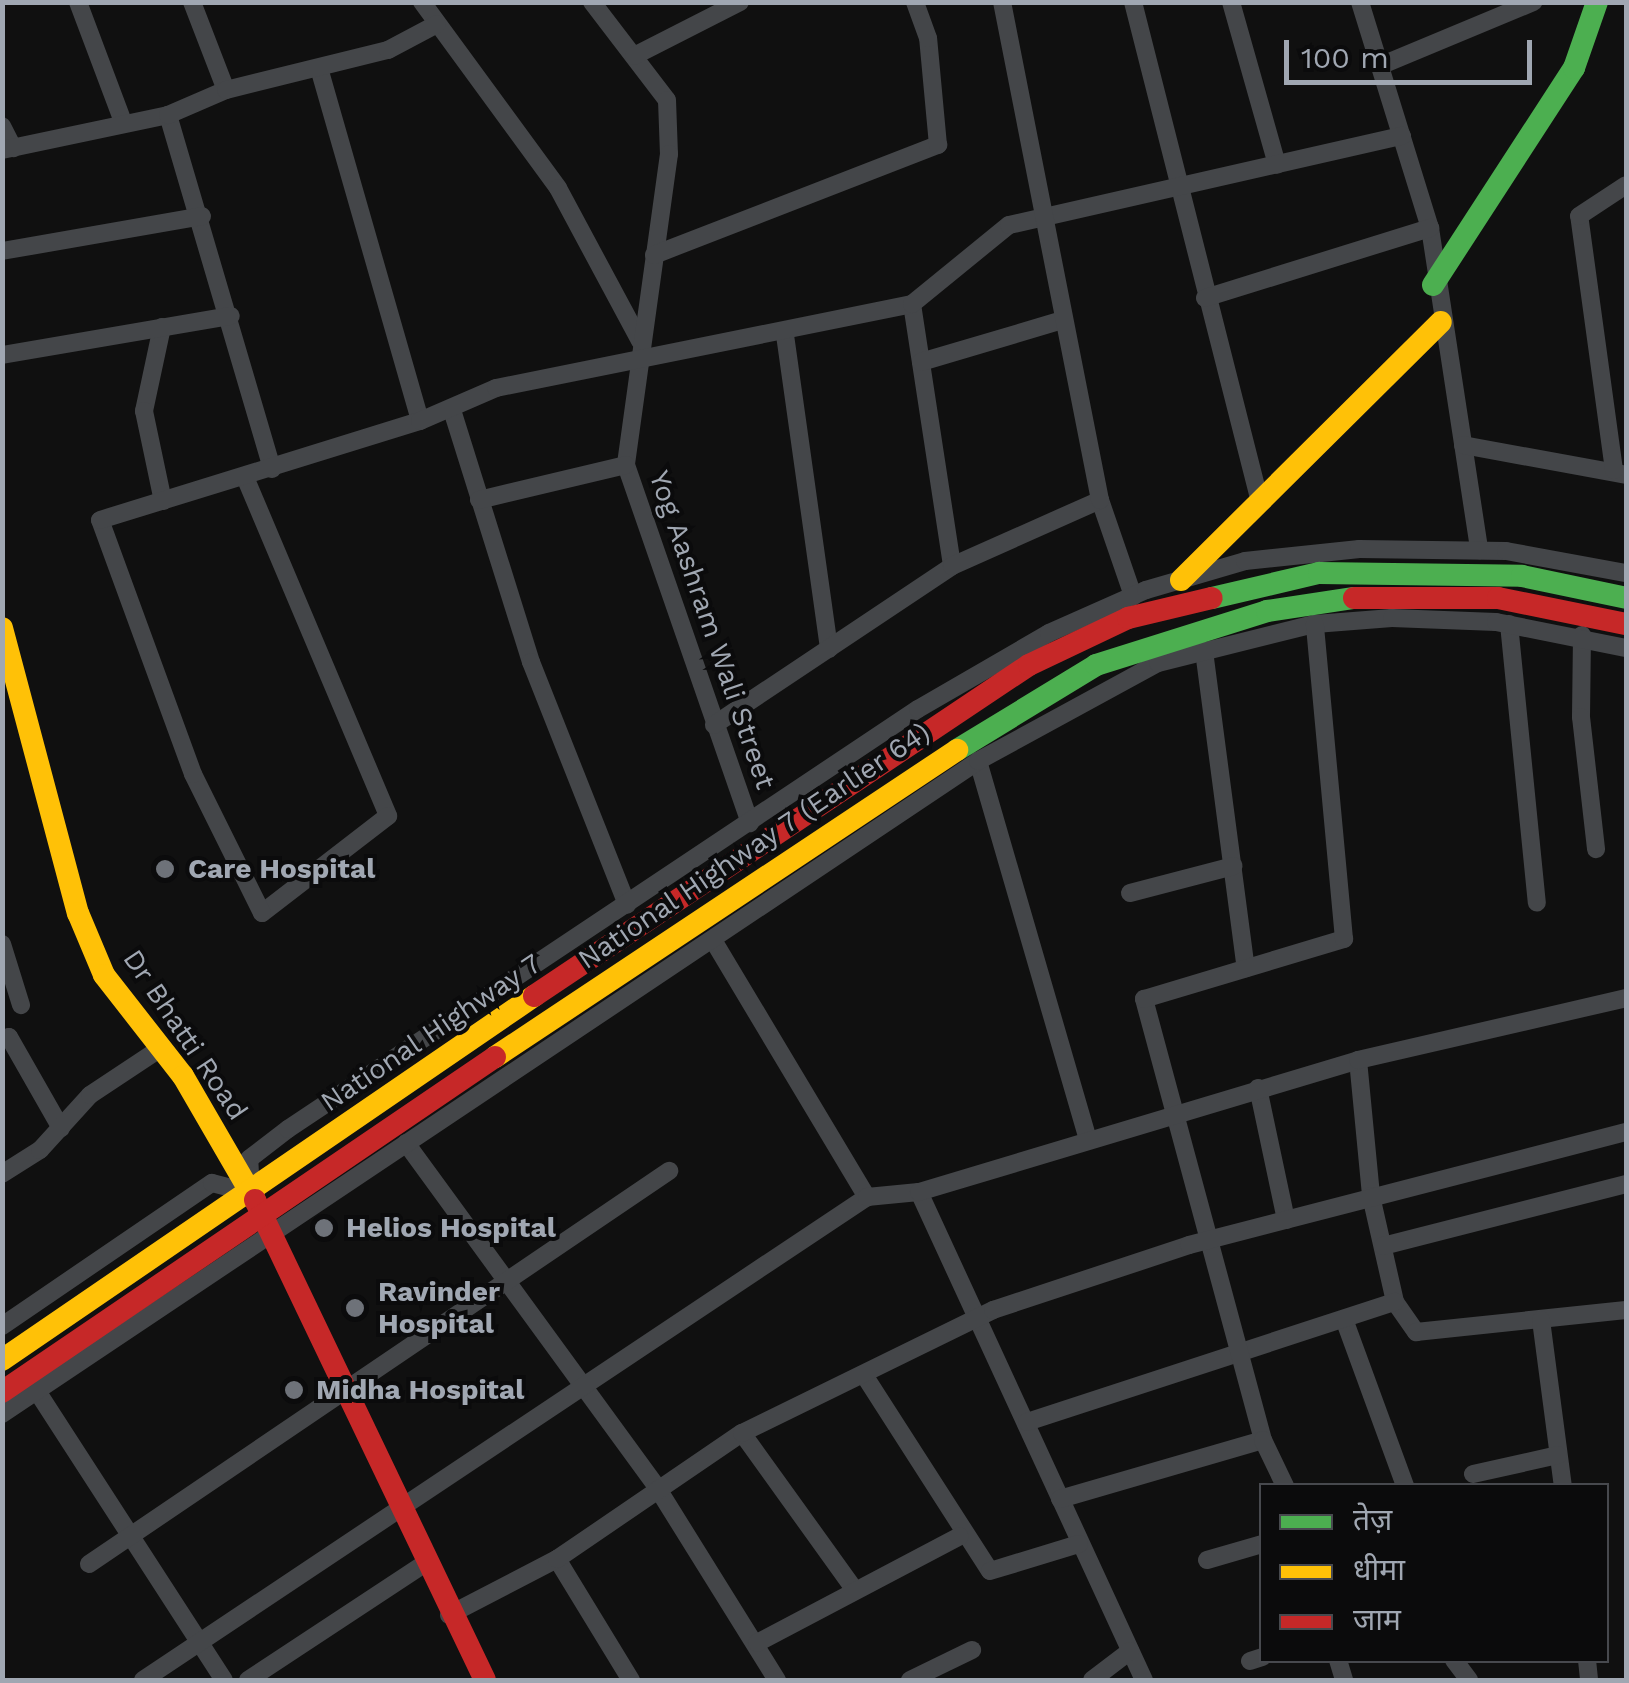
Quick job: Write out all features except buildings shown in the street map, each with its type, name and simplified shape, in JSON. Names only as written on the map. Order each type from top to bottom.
[{"type":"main road","points":[[1433,285],[1574,68],[1597,2]]},
{"type":"main road","points":[[1181,580],[1441,322]]},
{"type":"main road","name":"National Highway 7","points":[[2,1360],[903,744],[1030,664],[1128,618],[1320,573],[1522,576],[1626,598]]},
{"type":"main road","name":"National Highway 7 (Earlier 64)","points":[[2,1392],[32,1383],[268,1226],[862,807],[1096,664],[1267,611],[1358,597],[1498,598],[1626,624]]},
{"type":"main road","name":"Dr Bhatti Road","points":[[2,628],[78,914],[104,975],[161,1048],[251,1193],[449,1615],[486,1680]]},
{"type":"street","points":[[78,2],[123,122]]},
{"type":"street","points":[[192,2],[226,90]]},
{"type":"street","points":[[422,2],[558,188],[640,342]]},
{"type":"street","name":"Yog Aashram Wali Street","points":[[592,2],[668,100],[669,154],[626,465],[750,823]]},
{"type":"street","points":[[634,56],[706,8],[740,2]]},
{"type":"street","points":[[654,255],[938,144],[928,38],[916,2]]},
{"type":"street","points":[[1002,2],[1100,500],[1133,596]]},
{"type":"street","points":[[1134,2],[1260,502]]},
{"type":"street","points":[[1231,2],[1277,165]]},
{"type":"street","points":[[1360,2],[1430,228],[1433,285],[1464,445],[1479,550]]},
{"type":"street","points":[[1382,65],[1534,2]]},
{"type":"street","points":[[2,126],[8,149],[168,114],[226,90],[388,50],[438,24]]},
{"type":"street","points":[[318,68],[420,421]]},
{"type":"street","points":[[168,114],[202,216],[272,469]]},
{"type":"street","points":[[245,478],[388,816],[262,912],[193,774],[100,520],[420,421],[496,388],[784,335],[912,304],[1000,230],[1044,216],[1402,136]]},
{"type":"street","points":[[1464,445],[1620,472],[1580,216],[1626,186]]},
{"type":"street","points":[[2,251],[202,216]]},
{"type":"street","points":[[1206,298],[1430,228]]},
{"type":"street","points":[[912,304],[952,566]]},
{"type":"street","points":[[2,355],[231,316]]},
{"type":"street","points":[[921,362],[1063,320]]},
{"type":"street","points":[[162,327],[144,411],[163,501]]},
{"type":"street","points":[[784,335],[829,648]]},
{"type":"street","points":[[452,410],[531,662],[626,906]]},
{"type":"street","points":[[479,500],[626,465]]},
{"type":"street","points":[[714,725],[952,566],[1100,500]]},
{"type":"street","points":[[2,1326],[212,1183],[251,1193],[249,1159],[288,1129],[918,709],[1133,596],[1245,561],[1359,549],[1479,550],[1626,573]]},
{"type":"street","points":[[1284,1483],[1263,1440],[1234,1355],[1177,1110],[1144,999],[1344,939],[1315,624]]},
{"type":"street","points":[[268,1226],[406,1143],[978,761],[1106,688],[1204,651],[1315,624],[1510,624],[1582,635],[1626,648]]},
{"type":"street","points":[[1510,624],[1537,903]]},
{"type":"street","points":[[1582,635],[1582,717],[1596,849]]},
{"type":"street","points":[[1204,651],[1246,968]]},
{"type":"street","points":[[978,761],[1088,1135]]},
{"type":"street","points":[[1130,894],[1234,866]]},
{"type":"street","points":[[712,940],[867,1196]]},
{"type":"street","points":[[2,944],[21,1005]]},
{"type":"street","points":[[143,1680],[867,1196],[919,1192],[1088,1135],[1358,1060],[1626,998]]},
{"type":"street","points":[[2,1039],[9,1037],[61,1128]]},
{"type":"street","points":[[2,1174],[61,1128],[90,1095],[161,1048]]},
{"type":"street","points":[[1358,1060],[1371,1196],[1395,1302],[1416,1332],[1428,1336],[1626,1310]]},
{"type":"street","points":[[1258,1088],[1286,1220]]},
{"type":"street","points":[[449,1615],[557,1558],[742,1434],[866,1378],[977,1319],[1205,1242],[1626,1132]]},
{"type":"street","points":[[406,1143],[503,1282],[658,1489],[777,1680]]},
{"type":"street","points":[[89,1564],[342,1386],[669,1171]]},
{"type":"street","points":[[1383,1246],[1626,1184]]},
{"type":"street","points":[[919,1192],[1144,1680]]},
{"type":"street","points":[[1027,1422],[1395,1302]]},
{"type":"street","points":[[1344,1320],[1405,1483]]},
{"type":"street","points":[[1541,1320],[1562,1483]]},
{"type":"street","points":[[866,1378],[960,1536],[990,1571],[1079,1544]]},
{"type":"street","points":[[2,1414],[32,1383],[135,1534],[224,1680]]},
{"type":"street","points":[[742,1434],[854,1589]]},
{"type":"street","points":[[1060,1499],[1263,1440]]},
{"type":"street","points":[[1473,1474],[1558,1455]]},
{"type":"street","points":[[757,1643],[960,1536]]},
{"type":"street","points":[[1206,1560],[1259,1545]]},
{"type":"street","points":[[557,1558],[632,1680]]},
{"type":"street","points":[[248,1680],[427,1562]]},
{"type":"street","points":[[910,1680],[972,1650]]},
{"type":"street","points":[[1092,1680],[1130,1651]]},
{"type":"traffic: fast","points":[[1433,285],[1574,68],[1597,2]]},
{"type":"traffic: fast","points":[[1212,598],[1319,573],[1522,576],[1626,598]]},
{"type":"traffic: fast","points":[[957,750],[1096,665],[1267,611],[1354,598]]},
{"type":"traffic: slow","points":[[1181,580],[1441,322]]},
{"type":"traffic: slow","points":[[2,628],[78,913],[104,975],[183,1076],[255,1200]]},
{"type":"traffic: slow","points":[[495,1057],[957,750]]},
{"type":"traffic: slow","points":[[2,1360],[534,996]]},
{"type":"traffic: jam","points":[[534,996],[1029,665],[1128,618],[1212,598]]},
{"type":"traffic: jam","points":[[1354,598],[1498,598],[1626,624]]},
{"type":"traffic: jam","points":[[2,1392],[495,1057]]},
{"type":"traffic: jam","points":[[255,1200],[485,1680]]},
{"type":"place","name":"Care Hospital","points":[[165,869]]},
{"type":"place","name":"Helios Hospital","points":[[324,1228]]},
{"type":"place","name":"Ravinder Hospital","points":[[355,1308]]},
{"type":"place","name":"Midha Hospital","points":[[294,1390]]}]
